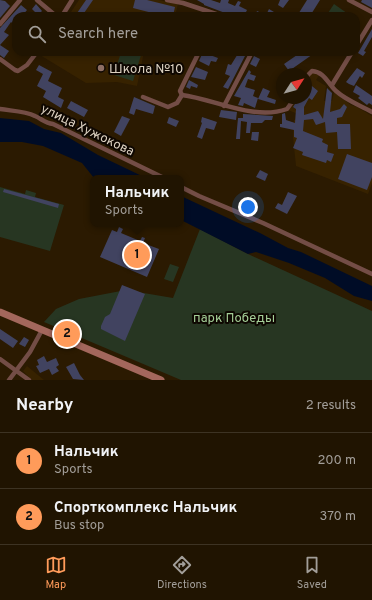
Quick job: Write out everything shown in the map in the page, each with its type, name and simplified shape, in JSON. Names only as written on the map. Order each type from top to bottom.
[{"type":"main road","points":[[0,312],[161,380]]},
{"type":"street","points":[[0,24],[20,0]]},
{"type":"street","points":[[37,0],[51,12]]},
{"type":"street","points":[[64,12],[72,0]]},
{"type":"street","points":[[167,0],[183,3],[210,12]]},
{"type":"street","points":[[349,0],[372,12]]},
{"type":"street","points":[[0,14],[4,18]]},
{"type":"street","points":[[360,40],[372,20]]},
{"type":"street","points":[[0,59],[18,71],[28,64],[34,56]]},
{"type":"street","points":[[143,97],[168,107],[177,102],[182,95],[180,91],[197,56]]},
{"type":"street","points":[[224,106],[250,56]]},
{"type":"street","points":[[332,84],[350,56]]},
{"type":"street","points":[[312,71],[318,72],[345,98],[372,112]]},
{"type":"street","points":[[182,95],[224,106],[254,111],[280,110],[289,107],[291,104]]},
{"type":"street","name":"улица Хужокова","points":[[0,110],[20,111],[36,116],[158,175]]},
{"type":"street","points":[[184,188],[263,223],[372,274]]},
{"type":"street","points":[[9,380],[30,352],[42,330]]},
{"type":"street","points":[[0,359],[29,380]]},
{"type":"shaded area","points":[[79,0],[159,0],[178,4],[176,12],[71,12]]},
{"type":"shaded area","name":"Школа №10","points":[[42,56],[143,56],[137,86],[117,82],[86,83]]},
{"type":"shaded area","points":[[313,72],[319,75],[316,80],[326,86],[324,101],[332,101],[334,92],[351,105],[372,116],[372,183],[368,194],[296,166],[293,137],[294,120],[298,119],[298,114],[288,110],[292,104],[312,104]]},
{"type":"shaded area","points":[[27,366],[44,380],[32,380],[23,371]]},
{"type":"green space","points":[[334,4],[345,12],[329,12]]},
{"type":"green space","points":[[120,56],[141,56],[133,81],[114,75]]},
{"type":"green space","points":[[0,187],[25,194],[26,190],[36,193],[35,197],[64,205],[50,251],[0,237]]},
{"type":"green space","name":"парк Победы","points":[[200,229],[248,254],[372,311],[372,380],[181,380],[44,322],[56,309],[79,299],[126,290],[173,298]]},
{"type":"green space","points":[[170,264],[179,267],[173,282],[164,279]]},
{"type":"water","points":[[0,118],[29,121],[44,129],[61,133],[98,155],[140,175],[92,175],[82,163],[43,146],[22,142],[0,142]]},
{"type":"water","points":[[184,197],[260,233],[288,248],[301,252],[372,286],[372,301],[354,296],[325,278],[289,263],[256,252],[248,254],[184,222]]},
{"type":"building","points":[[0,0],[5,1],[10,6],[0,18]]},
{"type":"building","points":[[86,0],[93,0],[85,12],[78,12]]},
{"type":"building","points":[[135,0],[147,0],[175,7],[174,12],[148,12],[133,8]]},
{"type":"building","points":[[197,0],[211,0],[220,3],[221,0],[229,0],[228,3],[235,6],[238,1],[241,2],[239,6],[247,10],[246,12],[222,12]]},
{"type":"building","points":[[280,0],[289,0],[283,8],[278,5]]},
{"type":"building","points":[[307,0],[320,0],[312,12],[300,12]]},
{"type":"building","points":[[362,0],[372,0],[372,8],[361,2]]},
{"type":"building","points":[[36,4],[42,11],[35,12],[32,9]]},
{"type":"building","points":[[21,5],[27,10],[25,12],[15,12]]},
{"type":"building","points":[[12,15],[12,23],[11,22],[4,32],[9,35],[0,45],[0,28]]},
{"type":"building","points":[[372,29],[372,37],[364,51],[366,52],[363,56],[360,54],[360,50]]},
{"type":"building","points":[[0,45],[9,51],[4,58],[0,55]]},
{"type":"building","points":[[201,56],[213,56],[218,58],[216,62],[211,61],[209,66],[199,61]]},
{"type":"building","points":[[237,56],[245,56],[228,89],[223,87],[230,76],[225,74],[228,64],[231,65]]},
{"type":"building","points":[[254,56],[260,59],[256,67],[250,64]]},
{"type":"building","points":[[296,56],[310,56],[293,68],[287,68],[284,64]]},
{"type":"building","points":[[39,65],[52,72],[48,81],[62,88],[58,97],[64,100],[61,108],[43,97],[46,91],[37,86],[43,74],[36,70]]},
{"type":"building","points":[[196,67],[208,72],[205,80],[191,77]]},
{"type":"building","points":[[357,68],[365,73],[362,78],[360,76],[354,86],[346,82]]},
{"type":"building","points":[[249,70],[251,72],[250,74],[256,76],[254,81],[248,79],[245,87],[255,90],[253,96],[258,98],[255,108],[244,103],[243,106],[238,105],[241,98],[234,96]]},
{"type":"building","points":[[189,80],[198,85],[197,88],[191,86],[190,89],[186,87]]},
{"type":"building","points":[[356,85],[372,96],[372,105],[369,103],[367,105],[358,98],[360,96],[353,92]]},
{"type":"building","points":[[312,86],[318,91],[312,100]]},
{"type":"building","points":[[263,88],[270,91],[267,97],[276,100],[275,104],[258,99]]},
{"type":"building","points":[[327,88],[332,93],[330,112],[340,109],[344,104],[347,107],[342,117],[337,118],[337,124],[350,124],[351,149],[338,149],[337,132],[326,133],[325,122],[316,125],[313,119],[304,120],[303,131],[323,139],[322,142],[328,145],[327,152],[334,154],[331,162],[327,160],[326,163],[302,155],[303,152],[293,148],[297,138],[294,137],[294,130],[280,127],[280,124],[282,124],[282,114],[285,113],[286,120],[295,123],[296,109],[293,107],[295,104],[306,104],[304,115],[318,111],[323,119]]},
{"type":"building","points":[[134,97],[155,106],[153,114],[136,109],[134,115],[129,113]]},
{"type":"building","points":[[71,101],[88,110],[84,117],[67,108]]},
{"type":"building","points":[[221,110],[237,112],[236,120],[219,117]]},
{"type":"building","points":[[243,114],[273,116],[272,120],[265,120],[262,123],[251,123],[250,133],[246,133],[247,122],[241,121],[240,139],[236,139],[238,118],[243,118]]},
{"type":"building","points":[[122,116],[130,119],[121,136],[114,132]]},
{"type":"building","points":[[169,117],[179,121],[176,127],[167,123]]},
{"type":"building","points":[[202,117],[217,122],[214,130],[206,128],[202,139],[197,137],[202,123]]},
{"type":"building","points":[[252,132],[259,132],[258,141],[251,140]]},
{"type":"building","points":[[347,154],[372,163],[372,177],[367,190],[338,179]]},
{"type":"building","points":[[260,170],[268,174],[265,181],[256,177]]},
{"type":"building","points":[[4,189],[59,204],[58,208],[3,192]]},
{"type":"building","points":[[288,192],[297,196],[287,214],[275,208],[278,203],[282,205]]},
{"type":"building","points":[[119,227],[123,229],[121,233],[140,241],[142,237],[145,238],[143,243],[159,249],[147,277],[100,257],[112,230],[117,232]]},
{"type":"building","points":[[122,285],[145,294],[125,341],[101,329],[105,317],[110,314]]},
{"type":"building","points":[[0,329],[18,341],[13,348],[0,339]]},
{"type":"building","points":[[24,337],[29,340],[25,347],[19,344]]},
{"type":"building","points":[[44,356],[47,362],[56,358],[59,365],[56,367],[59,371],[52,375],[49,369],[40,373],[36,366],[39,365],[37,360]]},
{"type":"building","points":[[74,363],[84,380],[73,379],[66,367]]},
{"type":"place","name":"Школа №10","points":[[101,68]]},
{"type":"place","name":"Нальчик","points":[[137,255]]},
{"type":"place","name":"Спорткомплекс Нальчик","points":[[67,334]]}]
